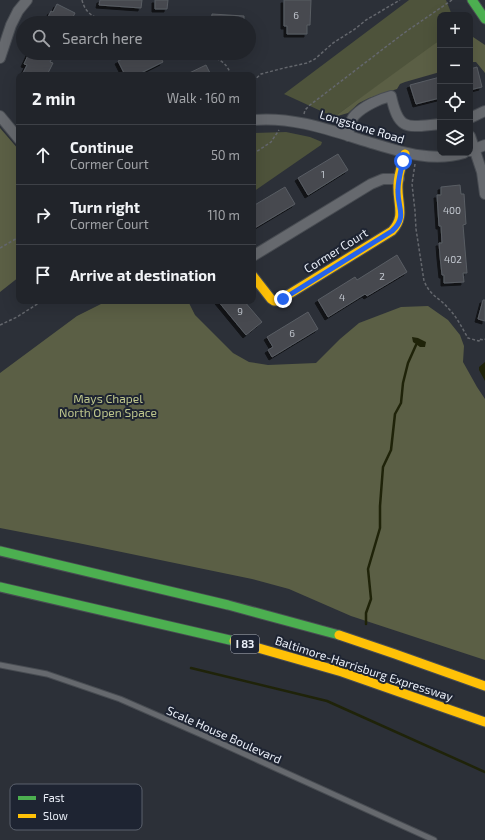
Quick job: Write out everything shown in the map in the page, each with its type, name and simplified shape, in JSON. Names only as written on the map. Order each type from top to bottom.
[{"type":"main road","points":[[472,0],[485,19]]},
{"type":"main road","name":"Cormer Court","points":[[256,280],[271,299],[278,301],[398,226],[401,221],[398,190],[399,179],[405,154]]},
{"type":"main road","name":"Baltimore-Harrisburg Expressway","points":[[0,551],[210,600],[305,626],[398,654],[485,686]]},
{"type":"main road","name":"Baltimore-Harrisburg Expressway","points":[[0,587],[209,635],[294,657],[387,686],[485,722]]},
{"type":"street","points":[[0,58],[11,25],[18,11],[27,0]]},
{"type":"street","points":[[348,136],[354,116],[376,101],[391,96],[396,115],[404,124],[417,126],[437,124]]},
{"type":"street","points":[[473,117],[485,111]]},
{"type":"street","points":[[0,116],[16,135]]},
{"type":"street","name":"Longstone Road","points":[[256,120],[301,122],[405,154],[425,157],[448,156]]},
{"type":"street","points":[[473,151],[485,145]]},
{"type":"street","points":[[473,154],[484,181],[485,194]]},
{"type":"street","points":[[256,254],[371,184],[383,179],[399,179]]},
{"type":"lane","name":"Scale House Boulevard","points":[[0,665],[47,674],[120,699],[434,840]]},
{"type":"path","points":[[82,0],[86,10],[93,16]]},
{"type":"path","points":[[256,78],[261,74],[307,63],[316,59],[333,43],[366,20],[400,0]]},
{"type":"path","points":[[304,114],[305,110],[362,65],[404,33],[452,0]]},
{"type":"path","points":[[220,60],[229,72]]},
{"type":"path","points":[[256,152],[271,142],[279,132],[280,128]]},
{"type":"path","points":[[415,164],[412,184],[416,229],[424,281],[432,295],[449,308],[468,338],[479,341],[480,339],[485,339]]},
{"type":"path","points":[[0,248],[16,239]]},
{"type":"path","points":[[0,325],[17,317],[37,304]]},
{"type":"shaded area","points":[[409,0],[446,0],[451,12],[437,12],[437,43],[334,117],[284,94]]},
{"type":"shaded area","points":[[286,132],[310,137],[322,142],[321,145],[256,190],[256,133]]},
{"type":"shaded area","points":[[412,337],[426,342],[425,347],[420,347],[413,342]]},
{"type":"shaded area","points":[[485,362],[485,381],[479,367]]},
{"type":"green space","points":[[473,37],[485,45],[485,73],[476,62],[473,62]]},
{"type":"green space","points":[[437,42],[437,73],[400,84],[397,89],[369,98],[359,103],[348,113],[334,117]]},
{"type":"green space","points":[[0,128],[16,147],[16,279],[0,292]]},
{"type":"green space","name":"Mays Chapel North Open Space","points":[[101,304],[190,304],[195,315],[233,353],[249,362],[268,365],[316,363],[340,339],[359,323],[401,307],[428,306],[448,320],[460,335],[464,346],[463,362],[485,399],[485,660],[351,616],[289,589],[252,579],[0,528],[0,373],[77,316]]},
{"type":"building","points":[[100,0],[142,0],[141,8],[99,5]]},
{"type":"building","points":[[155,0],[168,0],[167,9],[155,9]]},
{"type":"building","points":[[284,0],[311,0],[310,25],[307,25],[307,34],[287,34],[287,26],[284,26]]},
{"type":"building","points":[[57,4],[75,13],[74,16],[48,16],[51,11],[53,12]]},
{"type":"building","points":[[212,14],[244,16],[212,16]]},
{"type":"building","points":[[26,60],[51,60],[50,62],[53,63],[48,72],[24,72],[27,65],[24,64]]},
{"type":"building","points":[[162,60],[163,62],[143,72],[124,72],[118,61]]},
{"type":"building","points":[[206,65],[210,72],[191,72]]},
{"type":"building","points":[[477,67],[482,87],[473,89],[473,84],[473,68]]},
{"type":"building","points":[[437,78],[437,99],[416,104],[410,85]]},
{"type":"building","points":[[338,154],[348,170],[308,195],[298,178]]},
{"type":"building","points":[[460,185],[461,194],[464,194],[466,224],[463,225],[467,273],[463,273],[464,282],[444,283],[440,256],[439,243],[442,243],[441,226],[439,226],[437,195],[441,195],[441,187]]},
{"type":"building","points":[[285,187],[295,204],[256,227],[256,204]]},
{"type":"building","points":[[397,255],[407,272],[367,296],[365,294],[328,317],[318,300],[355,277],[357,280]]},
{"type":"building","points":[[483,300],[485,300],[485,321],[478,319]]},
{"type":"building","points":[[220,304],[247,304],[262,322],[246,335]]},
{"type":"building","points":[[308,312],[318,329],[272,357],[268,350],[273,347],[267,337]]},
{"type":"waterway","points":[[366,624],[366,613],[371,599],[368,569],[380,528],[383,467],[391,450],[395,414],[401,403],[403,383],[408,363],[416,345]]},
{"type":"waterway","points":[[191,668],[327,701],[485,772]]},
{"type":"traffic: fast","points":[[472,0],[485,19]]},
{"type":"traffic: fast","points":[[0,551],[228,605],[339,635]]},
{"type":"traffic: fast","points":[[0,587],[234,641]]},
{"type":"traffic: slow","points":[[256,280],[271,299],[278,301],[392,231],[399,220],[400,215],[398,181],[405,154]]},
{"type":"traffic: slow","points":[[339,635],[485,686]]},
{"type":"traffic: slow","points":[[234,641],[342,672],[485,722]]},
{"type":"route","points":[[283,299],[398,226],[401,221],[401,214],[398,190],[403,161]]}]
